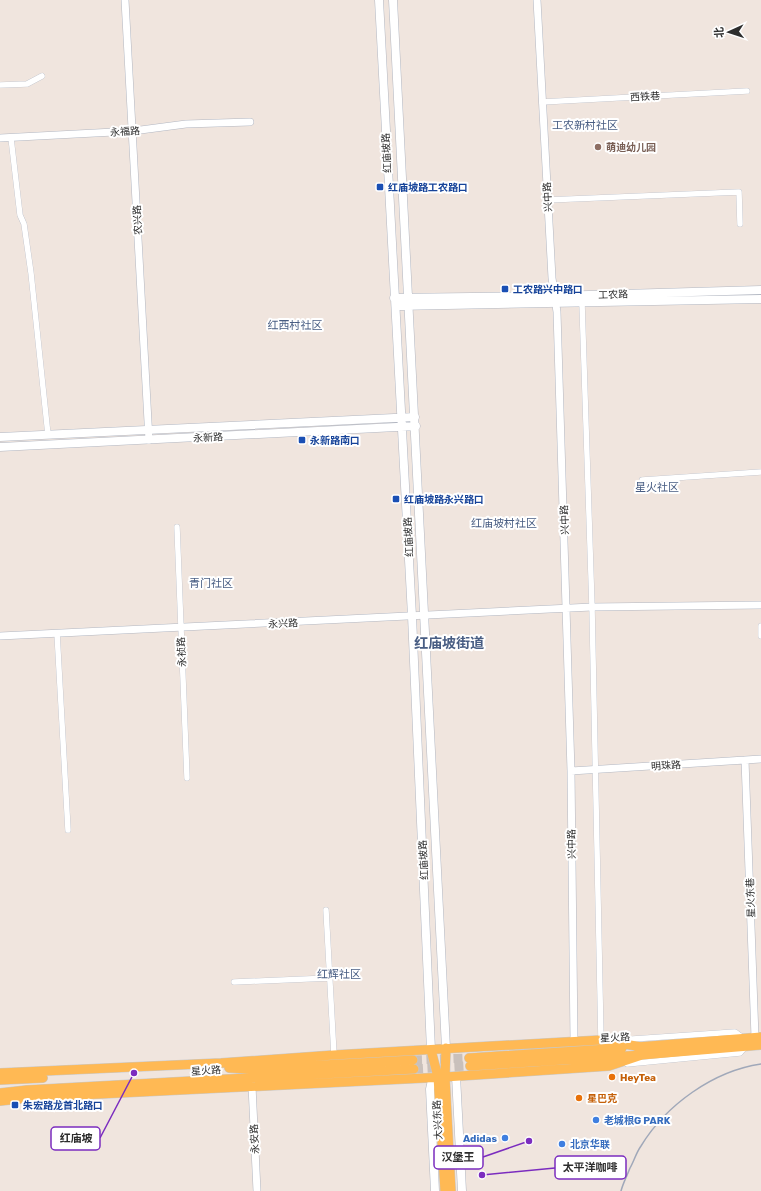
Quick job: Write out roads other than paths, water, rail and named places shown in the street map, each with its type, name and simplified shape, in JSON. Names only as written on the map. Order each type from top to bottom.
[{"type":"main road","name":"红庙坡路","points":[[379,0],[402,417],[432,1050]]},
{"type":"main road","name":"红庙坡路","points":[[393,0],[446,1048]]},
{"type":"main road","name":"工农路","points":[[395,302],[409,307],[761,290]]},
{"type":"main road","name":"工农路","points":[[395,302],[409,298],[555,300],[582,303],[761,298]]},
{"type":"main road","name":"永新路","points":[[0,437],[149,431],[402,417],[415,421]]},
{"type":"main road","name":"永新路","points":[[0,447],[402,426],[415,421]]},
{"type":"main road","points":[[0,1074],[236,1062],[446,1048],[601,1040],[642,1051]]},
{"type":"main road","name":"星火路","points":[[469,1062],[642,1051],[759,1041]]},
{"type":"main road","name":"大兴东路","points":[[445,1191],[442,1077],[446,1048]]},
{"type":"main road","name":"大兴东路","points":[[432,1050],[442,1077],[451,1191]]},
{"type":"main road","points":[[160,1087],[252,1086],[442,1077],[609,1066],[642,1051]]},
{"type":"main road","points":[[212,1069],[236,1062]]},
{"type":"main road","name":"星火路","points":[[0,1080],[212,1069],[414,1065],[231,1079],[160,1087],[97,1090],[48,1089],[0,1093]]},
{"type":"main road","points":[[456,1076],[462,1191]]},
{"type":"main road","points":[[434,1191],[430,1089],[432,1080],[442,1077]]},
{"type":"main road","points":[[214,1087],[231,1079]]},
{"type":"main road","points":[[22,1099],[48,1089]]},
{"type":"main road","points":[[0,1101],[97,1090]]},
{"type":"street","name":"农兴路","points":[[126,0],[149,440]]},
{"type":"street","name":"兴中路","points":[[537,0],[555,300],[567,608],[571,771],[574,1042]]},
{"type":"street","points":[[0,85],[27,84],[42,76]]},
{"type":"street","name":"西铁巷","points":[[542,102],[747,91]]},
{"type":"street","name":"永福路","points":[[0,138],[133,131],[186,124],[250,122]]},
{"type":"street","points":[[11,138],[20,215],[24,224],[31,273],[48,435]]},
{"type":"street","points":[[548,200],[738,192],[740,224]]},
{"type":"street","points":[[582,303],[592,607],[601,1040],[638,1039],[735,1032],[744,1042],[740,1053],[609,1066]]},
{"type":"street","points":[[642,480],[761,472]]},
{"type":"street","name":"永祯路","points":[[177,526],[187,778]]},
{"type":"street","name":"永兴路","points":[[0,636],[567,608],[761,605]]},
{"type":"street","points":[[761,626],[761,636]]},
{"type":"street","points":[[57,633],[68,830]]},
{"type":"street","name":"明珠路","points":[[571,771],[761,759]]},
{"type":"street","name":"星火东巷","points":[[745,760],[759,1041]]},
{"type":"street","points":[[326,910],[334,1055]]},
{"type":"street","points":[[234,982],[330,978]]},
{"type":"street","name":"永安路","points":[[252,1086],[257,1191]]},
{"type":"tunnel","points":[[413,1060],[469,1058]]},
{"type":"tunnel","points":[[414,1069],[470,1066]]},
{"type":"railway","points":[[621,1191],[639,1149],[651,1131],[677,1104],[692,1092],[709,1082],[743,1068],[761,1064]]},
{"type":"place","name":"萌迪幼儿园","points":[[598,147]]},
{"type":"place","name":"红庙坡路工农路口","points":[[380,187]]},
{"type":"place","name":"工农路兴中路口","points":[[505,289]]},
{"type":"place","name":"永新路南口","points":[[302,440]]},
{"type":"place","name":"红庙坡路永兴路口","points":[[396,499]]},
{"type":"place","name":"红庙坡","points":[[134,1073]]},
{"type":"place","name":"HeyTea","points":[[612,1077]]},
{"type":"place","name":"星巴克","points":[[579,1098]]},
{"type":"place","name":"朱宏路龙首北路口","points":[[15,1105]]},
{"type":"place","name":"老城根G PARK","points":[[596,1120]]},
{"type":"place","name":"Adidas","points":[[505,1138]]},
{"type":"place","name":"汉堡王","points":[[529,1141]]},
{"type":"place","name":"北京华联","points":[[562,1144]]},
{"type":"place","name":"太平洋咖啡","points":[[482,1175]]},
{"type":"district","name":"工农新村社区","points":[[585,125]]},
{"type":"district","name":"红西村社区","points":[[295,325]]},
{"type":"district","name":"星火社区","points":[[657,487]]},
{"type":"district","name":"红庙坡村社区","points":[[504,523]]},
{"type":"district","name":"青门社区","points":[[211,583]]},
{"type":"district","name":"红庙坡街道","points":[[449,643]]},
{"type":"district","name":"红辉社区","points":[[339,974]]}]
